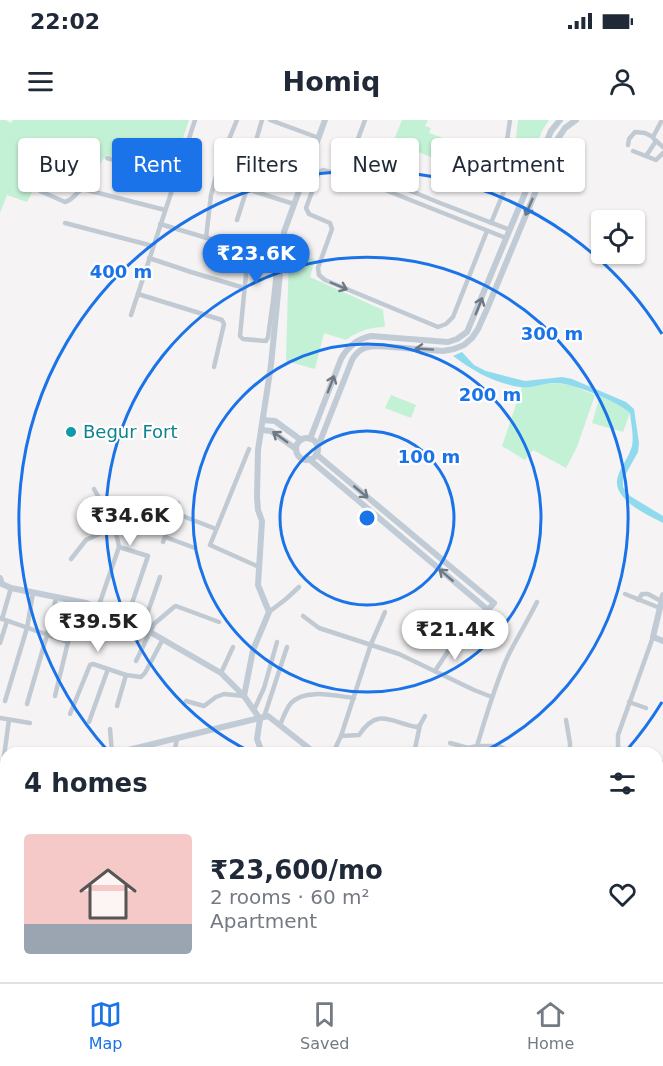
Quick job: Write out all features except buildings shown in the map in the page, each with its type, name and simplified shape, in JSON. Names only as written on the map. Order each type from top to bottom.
[{"type":"main road","points":[[319,138],[325,120]]},
{"type":"main road","points":[[310,439],[343,355],[357,341],[366,337],[378,336],[443,342],[457,339],[470,328],[550,131],[560,120]]},
{"type":"main road","points":[[309,459],[317,452],[354,356],[363,348],[378,346],[444,351],[464,345],[472,338],[478,329],[557,140],[565,128],[576,120]]},
{"type":"main road","points":[[244,696],[252,650],[269,612],[258,585],[262,521],[258,510],[257,467],[270,379],[275,301],[284,232],[299,192]]},
{"type":"main road","points":[[491,276],[499,278]]},
{"type":"main road","points":[[378,336],[378,346]]},
{"type":"main road","points":[[263,420],[275,421],[301,440]]},
{"type":"main road","points":[[261,430],[271,431],[296,449],[300,457],[309,459],[488,610],[494,603],[317,452],[315,443],[310,439],[301,440],[296,449]]},
{"type":"main road","points":[[0,581],[4,586],[11,588],[80,602],[98,608],[150,632],[221,673],[262,718]]},
{"type":"main road","points":[[661,606],[653,637],[663,641]]},
{"type":"main road","points":[[141,747],[268,716],[308,747]]},
{"type":"main road","points":[[260,747],[257,739],[262,718]]},
{"type":"street","points":[[189,138],[195,120]]},
{"type":"street","points":[[207,238],[211,195],[220,161],[237,120]]},
{"type":"street","points":[[237,219],[252,173],[248,172],[262,120]]},
{"type":"street","points":[[270,120],[319,138]]},
{"type":"street","points":[[358,138],[365,120]]},
{"type":"street","points":[[491,223],[509,179],[506,147],[510,120]]},
{"type":"street","points":[[646,156],[659,122]]},
{"type":"street","points":[[628,145],[629,139],[635,132],[645,133],[663,147]]},
{"type":"street","points":[[633,151],[656,160],[663,153]]},
{"type":"street","points":[[107,158],[112,159]]},
{"type":"street","points":[[331,173],[323,170],[319,172],[306,208],[309,214],[332,226],[318,268],[319,275],[325,280],[438,327],[446,324],[453,317],[487,231]]},
{"type":"street","points":[[42,192],[65,202],[77,192]]},
{"type":"street","points":[[95,192],[165,210]]},
{"type":"street","points":[[131,315],[171,192]]},
{"type":"street","points":[[256,192],[294,204]]},
{"type":"street","points":[[391,192],[506,238]]},
{"type":"street","points":[[414,192],[510,230]]},
{"type":"street","points":[[462,220],[465,213]]},
{"type":"street","points":[[65,224],[153,246]]},
{"type":"street","points":[[160,224],[244,249]]},
{"type":"street","points":[[253,241],[278,254],[275,301],[266,341],[243,339],[240,336],[249,243],[253,241]]},
{"type":"street","points":[[149,258],[191,273],[241,286]]},
{"type":"street","points":[[138,294],[222,320],[224,324],[214,367]]},
{"type":"street","points":[[249,449],[210,545],[259,567]]},
{"type":"street","points":[[94,489],[118,536],[119,547],[98,608]]},
{"type":"street","points":[[178,503],[164,540],[195,548]]},
{"type":"street","points":[[175,513],[216,529]]},
{"type":"street","points":[[71,559],[86,540],[114,527]]},
{"type":"street","points":[[119,547],[148,556],[126,621]]},
{"type":"street","points":[[142,628],[160,578]]},
{"type":"street","points":[[269,612],[299,587]]},
{"type":"street","points":[[0,643],[11,588]]},
{"type":"street","points":[[6,701],[27,628],[33,593]]},
{"type":"street","points":[[625,594],[661,606]]},
{"type":"street","points":[[638,600],[642,594],[648,594],[661,606]]},
{"type":"street","points":[[27,704],[56,598]]},
{"type":"street","points":[[55,696],[80,602]]},
{"type":"street","points":[[501,747],[477,746],[508,656],[537,602]]},
{"type":"street","points":[[136,661],[154,624],[176,606],[219,622]]},
{"type":"street","points":[[335,747],[371,644],[385,612]]},
{"type":"street","points":[[303,616],[319,628],[399,654],[492,697]]},
{"type":"street","points":[[3,619],[68,642]]},
{"type":"street","points":[[618,747],[618,735],[653,637]]},
{"type":"street","points":[[70,714],[90,665],[138,677],[143,675],[163,639]]},
{"type":"street","points":[[435,671],[456,639]]},
{"type":"street","points":[[254,710],[264,688],[277,642]]},
{"type":"street","points":[[221,673],[233,647]]},
{"type":"street","points":[[262,718],[287,647]]},
{"type":"street","points":[[89,722],[108,669]]},
{"type":"street","points":[[117,706],[126,675]]},
{"type":"street","points":[[186,701],[204,706],[224,694],[244,696]]},
{"type":"street","points":[[280,725],[290,705],[298,698],[317,695],[354,698]]},
{"type":"street","points":[[629,702],[646,708]]},
{"type":"street","points":[[415,747],[420,725],[425,716]]},
{"type":"street","points":[[0,718],[30,723]]},
{"type":"street","points":[[340,736],[358,735],[374,719],[382,718],[417,727],[420,725]]},
{"type":"street","points":[[5,747],[9,720]]},
{"type":"street","points":[[566,720],[570,747]]},
{"type":"street","points":[[110,729],[113,747]]},
{"type":"street","points":[[175,747],[177,739]]},
{"type":"street","points":[[450,743],[459,747]]},
{"type":"green space","points":[[0,120],[11,123],[13,120],[189,120],[183,138],[112,138],[112,157],[106,155],[100,164],[100,138],[18,138],[18,192],[32,192],[27,202],[7,195],[0,213]]},
{"type":"green space","points":[[402,120],[428,120],[425,126],[431,128],[429,133],[443,138],[431,138],[431,157],[419,152],[419,138],[395,138]]},
{"type":"green space","points":[[518,120],[549,120],[539,138],[516,138]]},
{"type":"green space","points":[[289,252],[315,259],[310,277],[383,310],[385,327],[364,330],[346,340],[324,333],[315,369],[286,361]]},
{"type":"green space","points":[[557,383],[571,385],[595,395],[577,447],[566,468],[533,450],[525,460],[502,446],[522,387]]},
{"type":"green space","points":[[391,395],[416,405],[411,418],[385,408]]},
{"type":"green space","points":[[600,396],[622,406],[630,413],[623,432],[592,423]]},
{"type":"water","points":[[462,352],[474,365],[486,371],[525,381],[562,377],[572,379],[626,402],[634,409],[639,443],[638,452],[623,479],[623,487],[630,496],[663,516],[663,523],[632,505],[620,492],[617,484],[619,472],[632,446],[630,413],[606,398],[565,384],[552,383],[525,387],[492,379],[476,372],[453,356]]},
{"type":"place","name":"Begur Fort","points":[[71,432]]}]
